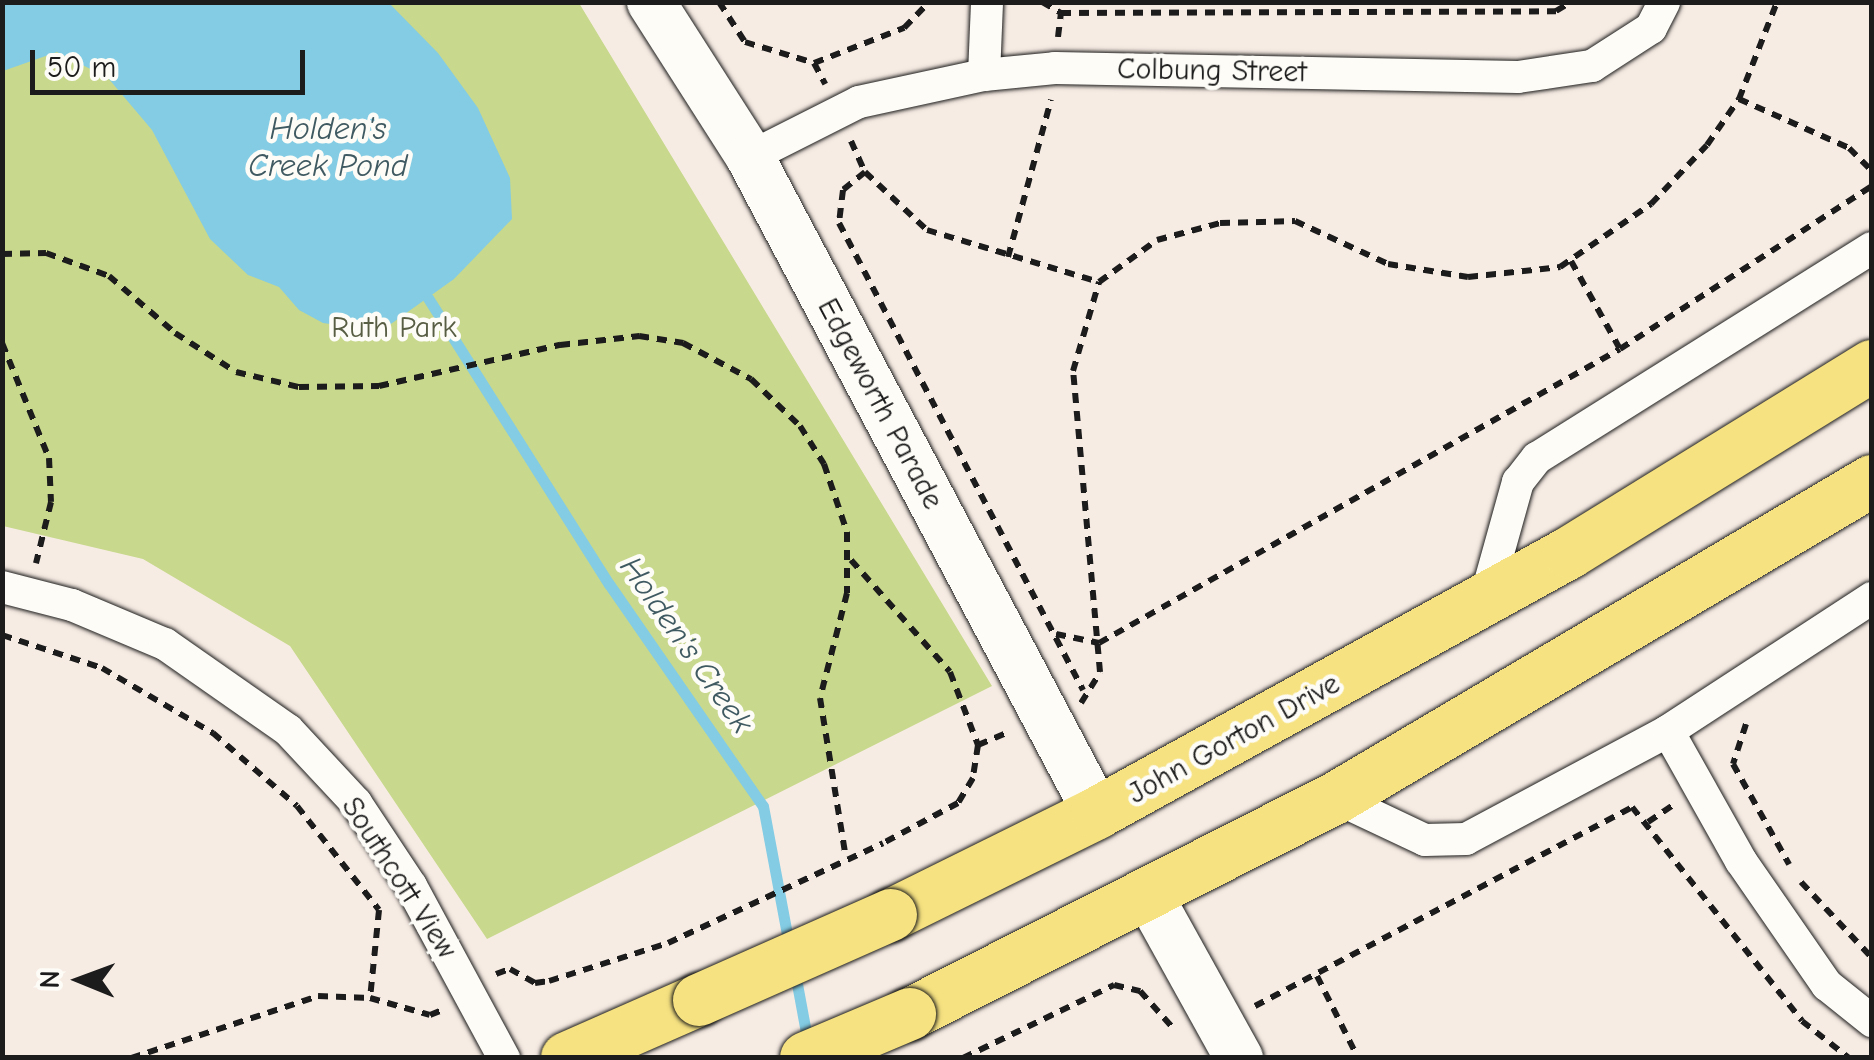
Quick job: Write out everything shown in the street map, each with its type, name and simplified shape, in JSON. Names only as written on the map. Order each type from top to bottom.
[{"type":"main road","name":"John Gorton Drive","points":[[567,1058],[890,914],[1097,813],[1485,600],[1872,366]]},
{"type":"main road","points":[[806,1058],[910,1014],[1336,798],[1872,481]]},
{"type":"street","name":"Edgeworth Parade","points":[[651,2],[750,157],[1097,813]]},
{"type":"street","points":[[984,75],[986,2]]},
{"type":"street","name":"Colbung Street","points":[[750,157],[839,112],[984,75],[1055,68],[1518,77],[1592,66],[1651,28],[1664,2]]},
{"type":"street","points":[[1485,600],[1518,482],[1537,458],[1872,248]]},
{"type":"street","name":"Southcott View","points":[[15,590],[165,644],[288,730],[356,803],[412,886],[504,1058]]},
{"type":"street","points":[[1336,798],[1425,840],[1466,839],[1668,731],[1872,598]]},
{"type":"street","points":[[1668,731],[1741,861],[1827,984],[1872,1021]]},
{"type":"street","points":[[1148,894],[1239,1058]]},
{"type":"path","points":[[720,2],[745,42],[814,63],[904,28],[930,2]]},
{"type":"path","points":[[1042,2],[1060,13],[1556,12],[1570,2]]},
{"type":"path","points":[[865,172],[843,190],[839,222],[1088,700],[1100,672],[1099,643],[1073,371],[1099,282],[1158,240],[1220,223],[1295,221],[1388,264],[1468,277],[1571,261],[1651,204],[1739,100],[1778,2]]},
{"type":"path","points":[[814,63],[865,172],[927,230],[1099,282]]},
{"type":"path","points":[[1739,100],[1849,148],[1872,170]]},
{"type":"path","points":[[1008,257],[1049,127]]},
{"type":"path","points":[[1056,634],[1099,643],[1620,349],[1872,186]]},
{"type":"path","points":[[2,254],[46,254],[110,276],[174,333],[236,372],[299,387],[378,386],[560,345],[639,336],[683,343],[751,379],[800,426],[824,464],[839,498],[850,559],[820,698],[844,852]]},
{"type":"path","points":[[1571,261],[1620,349]]},
{"type":"path","points":[[2,343],[49,458],[51,502],[15,590],[18,637]]},
{"type":"path","points":[[501,970],[549,981],[668,943],[883,843],[958,803],[973,778],[976,731],[950,672],[850,559]]},
{"type":"path","points":[[2,635],[18,637],[102,668],[213,733],[297,806],[378,910],[370,998]]},
{"type":"path","points":[[1745,724],[1733,764],[1795,875],[1872,958]]},
{"type":"path","points":[[1358,1058],[1317,976],[1632,806],[1802,1021],[1849,1058]]},
{"type":"path","points":[[963,1058],[1114,984],[1140,991],[1162,1022],[1180,1032]]},
{"type":"path","points":[[131,1058],[318,996],[370,998],[430,1015]]},
{"type":"green space","name":"Ruth Park","points":[[3,3],[579,3],[992,686],[487,939],[290,646],[143,559],[3,526]]},
{"type":"water","name":"Holden's Creek Pond","points":[[3,2],[389,3],[438,53],[478,108],[510,178],[512,219],[454,279],[381,331],[323,323],[299,310],[279,287],[248,275],[210,239],[152,130],[108,78],[57,52],[3,71]]},
{"type":"waterway","name":"Holden's Creek","points":[[428,298],[609,584],[763,806],[789,945]]},
{"type":"waterway","name":"Holden's Creek","points":[[795,973],[808,1043]]}]
